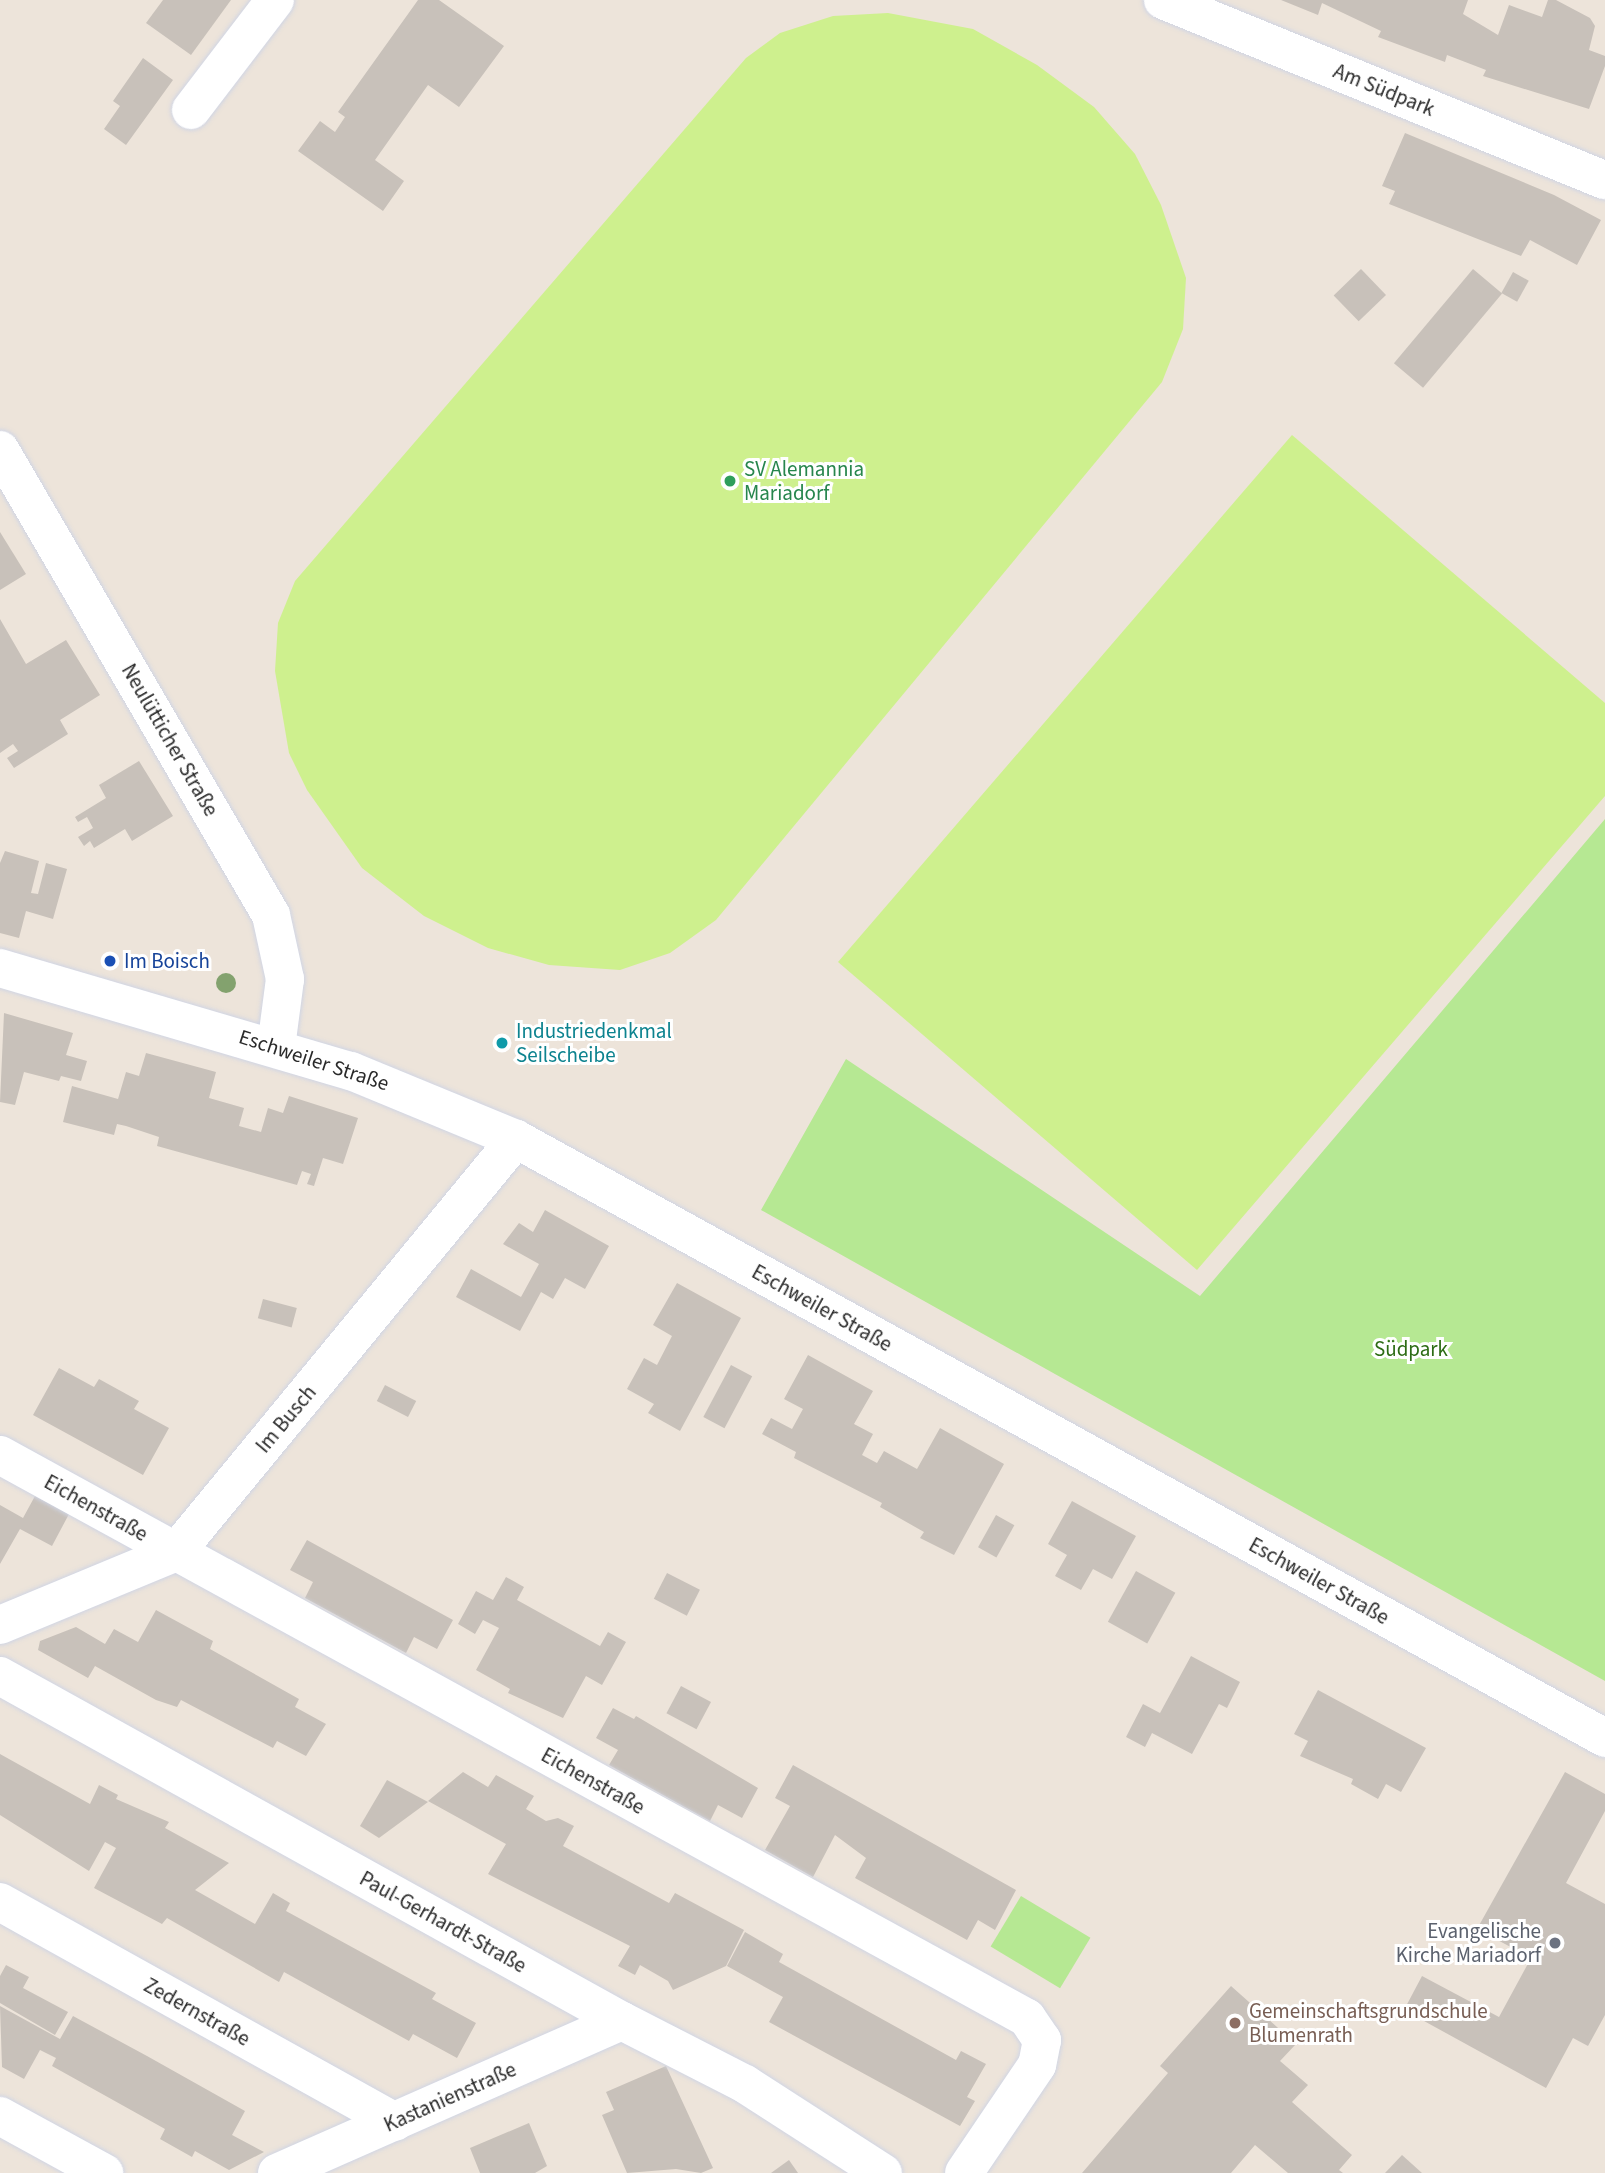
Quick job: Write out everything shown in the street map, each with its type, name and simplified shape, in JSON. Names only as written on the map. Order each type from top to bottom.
[{"type":"street","points":[[191,110],[275,0]]},
{"type":"street","name":"Am Südpark","points":[[1163,0],[1605,180]]},
{"type":"street","name":"Neulütticher Straße","points":[[0,450],[271,915],[285,979],[276,1047]]},
{"type":"street","name":"Eschweiler Straße","points":[[0,968],[276,1047],[399,1087],[516,1139],[1605,1738]]},
{"type":"street","name":"Im Busch","points":[[0,1625],[176,1552],[516,1139]]},
{"type":"street","name":"Eichenstraße","points":[[0,1455],[1027,2018],[1042,2040],[1037,2065],[964,2173]]},
{"type":"street","name":"Paul-Gerhardt-Straße","points":[[0,1675],[622,2021],[745,2084],[883,2173]]},
{"type":"street","name":"Zedernstraße","points":[[0,1902],[395,2122]]},
{"type":"street","name":"Kastanienstraße","points":[[277,2173],[622,2021]]},
{"type":"street","points":[[0,2116],[104,2173]]},
{"type":"green space","name":"SV Alemannia Mariadorf","points":[[888,13],[973,29],[1037,65],[1094,107],[1135,154],[1161,205],[1186,278],[1183,329],[1162,382],[716,920],[670,953],[620,970],[549,965],[488,948],[424,916],[362,868],[307,790],[289,753],[275,671],[278,623],[295,581],[746,58],[780,33],[833,16]]},
{"type":"green space","points":[[1292,435],[1605,703],[1605,796],[1197,1270],[838,962]]},
{"type":"green space","name":"Südpark","points":[[1605,819],[1605,1681],[761,1210],[846,1059],[1200,1296]]},
{"type":"green space","points":[[1021,1896],[1090,1938],[1060,1988],[991,1947]]},
{"type":"building","points":[[163,0],[231,0],[191,55],[146,23]]},
{"type":"building","points":[[418,0],[439,0],[504,46],[459,107],[428,85],[375,160],[404,181],[383,211],[298,151],[320,121],[335,132],[345,117],[338,112]]},
{"type":"building","points":[[1281,0],[1468,0],[1463,14],[1498,35],[1509,5],[1542,17],[1548,0],[1556,0],[1590,18],[1595,26],[1589,50],[1605,56],[1605,66],[1589,109],[1483,76],[1486,70],[1447,55],[1445,62],[1378,37],[1381,31],[1322,3],[1318,15]]},
{"type":"building","points":[[143,58],[173,80],[126,145],[104,129],[120,106],[113,101]]},
{"type":"building","points":[[1405,133],[1554,195],[1601,220],[1577,265],[1530,240],[1521,256],[1389,204],[1395,191],[1382,186]]},
{"type":"building","points":[[1361,269],[1386,295],[1359,321],[1334,295]]},
{"type":"building","points":[[1473,269],[1502,293],[1423,388],[1394,363]]},
{"type":"building","points":[[1513,272],[1529,281],[1517,302],[1501,293]]},
{"type":"building","points":[[0,532],[26,574],[0,590]]},
{"type":"building","points":[[0,619],[26,664],[66,640],[100,695],[60,720],[68,734],[14,768],[7,758],[18,751],[13,744],[0,753]]},
{"type":"building","points":[[139,761],[173,816],[132,841],[125,829],[94,848],[90,841],[84,846],[78,837],[93,828],[87,817],[78,822],[75,817],[106,798],[99,785]]},
{"type":"building","points":[[5,851],[39,861],[31,893],[38,894],[46,863],[67,869],[53,919],[26,911],[19,938],[0,933],[0,863]]},
{"type":"building","points":[[4,1013],[73,1033],[66,1055],[87,1061],[81,1081],[61,1076],[59,1081],[24,1072],[15,1105],[0,1102]]},
{"type":"building","points":[[146,1053],[216,1072],[209,1098],[244,1108],[239,1126],[261,1132],[268,1108],[283,1113],[289,1096],[358,1118],[343,1164],[323,1158],[314,1186],[307,1184],[311,1174],[302,1171],[297,1185],[157,1146],[159,1137],[126,1126],[117,1124],[114,1135],[63,1122],[72,1086],[118,1099],[126,1072],[139,1076]]},
{"type":"building","points":[[545,1210],[609,1246],[585,1289],[565,1278],[553,1299],[541,1292],[520,1331],[456,1297],[471,1269],[521,1297],[539,1264],[503,1244],[519,1223],[533,1232]]},
{"type":"building","points":[[677,1283],[741,1318],[680,1431],[648,1413],[654,1404],[627,1389],[644,1358],[657,1365],[672,1336],[653,1325]]},
{"type":"building","points":[[263,1299],[297,1308],[292,1327],[258,1318]]},
{"type":"building","points":[[808,1355],[873,1391],[854,1424],[873,1434],[862,1455],[877,1463],[884,1451],[917,1469],[940,1428],[1004,1464],[954,1555],[920,1538],[924,1532],[880,1507],[882,1503],[794,1458],[796,1452],[762,1434],[771,1418],[792,1429],[803,1409],[784,1399]]},
{"type":"building","points":[[731,1365],[752,1376],[724,1428],[703,1417]]},
{"type":"building","points":[[59,1368],[94,1387],[99,1379],[139,1401],[134,1409],[169,1428],[143,1475],[33,1415]]},
{"type":"building","points":[[385,1385],[416,1401],[408,1417],[377,1401]]},
{"type":"building","points":[[35,1496],[69,1514],[52,1546],[20,1529],[0,1564],[0,1505],[23,1518]]},
{"type":"building","points":[[1072,1501],[1136,1536],[1112,1579],[1093,1569],[1081,1590],[1055,1576],[1067,1555],[1048,1544]]},
{"type":"building","points":[[996,1515],[1014,1525],[996,1558],[978,1547]]},
{"type":"building","points":[[307,1540],[453,1620],[437,1649],[414,1637],[406,1653],[305,1598],[313,1582],[290,1570]]},
{"type":"building","points":[[1136,1571],[1175,1593],[1147,1644],[1108,1622]]},
{"type":"building","points":[[667,1573],[700,1590],[687,1616],[654,1599]]},
{"type":"building","points":[[506,1577],[524,1587],[517,1600],[600,1646],[608,1632],[626,1642],[602,1685],[586,1676],[563,1718],[508,1693],[510,1689],[476,1670],[499,1628],[483,1620],[475,1634],[458,1624],[476,1591],[493,1600]]},
{"type":"building","points":[[156,1610],[213,1641],[210,1649],[299,1699],[295,1707],[326,1724],[306,1756],[277,1741],[273,1748],[181,1700],[177,1707],[156,1700],[95,1666],[88,1678],[38,1650],[40,1641],[76,1627],[105,1644],[114,1629],[138,1642]]},
{"type":"building","points":[[1191,1656],[1240,1682],[1227,1708],[1219,1704],[1192,1754],[1152,1733],[1145,1747],[1126,1737],[1143,1704],[1160,1713]]},
{"type":"building","points":[[681,1686],[711,1702],[696,1729],[666,1713]]},
{"type":"building","points":[[1318,1690],[1426,1748],[1401,1792],[1386,1784],[1378,1799],[1351,1784],[1353,1779],[1300,1756],[1308,1741],[1294,1734]]},
{"type":"building","points":[[613,1708],[634,1719],[636,1716],[758,1788],[742,1818],[718,1805],[710,1821],[609,1765],[618,1750],[596,1738]]},
{"type":"building","points":[[0,1754],[90,1804],[99,1785],[118,1795],[116,1799],[169,1822],[165,1828],[229,1863],[195,1890],[255,1924],[273,1893],[290,1903],[286,1911],[436,1993],[432,1999],[476,2023],[457,2058],[413,2034],[409,2041],[284,1972],[279,1982],[167,1918],[162,1924],[94,1888],[116,1848],[105,1842],[89,1871],[0,1815]]},
{"type":"building","points":[[793,1765],[1016,1890],[995,1930],[978,1920],[967,1940],[855,1878],[866,1858],[835,1835],[813,1877],[765,1850],[790,1806],[775,1798]]},
{"type":"building","points":[[463,1772],[488,1787],[496,1775],[534,1796],[526,1809],[546,1821],[558,1818],[574,1826],[563,1846],[669,1903],[675,1893],[744,1930],[726,1966],[673,1990],[668,1981],[640,1965],[635,1975],[618,1966],[630,1946],[488,1874],[506,1844],[428,1801]]},
{"type":"building","name":"Evangelische Kirche Mariadorf","points":[[1565,1772],[1605,1794],[1605,1811],[1566,1883],[1605,1904],[1605,2015],[1588,2046],[1573,2038],[1546,2088],[1404,2010],[1422,1976],[1499,2017],[1531,1958],[1477,1929]]},
{"type":"building","points":[[387,1780],[428,1802],[379,1838],[360,1826]]},
{"type":"building","points":[[745,1932],[783,1954],[779,1962],[956,2060],[961,2051],[986,2064],[967,2097],[975,2101],[960,2126],[769,2022],[783,1997],[727,1966]]},
{"type":"building","points":[[6,1965],[29,1977],[23,1988],[68,2012],[55,2035],[0,2003],[0,1976]]},
{"type":"building","points":[[1231,1986],[1296,2044],[1280,2061],[1308,2085],[1292,2102],[1352,2155],[1339,2170],[1343,2173],[1288,2173],[1255,2145],[1231,2173],[1082,2173],[1168,2073],[1160,2066]]},
{"type":"building","points":[[0,2006],[60,2039],[73,2016],[147,2056],[245,2111],[232,2135],[264,2152],[229,2170],[195,2151],[192,2157],[160,2139],[165,2129],[52,2066],[56,2058],[40,2050],[24,2079],[2,2067]]},
{"type":"building","points":[[666,2066],[713,2168],[701,2173],[676,2169],[627,2173],[602,2115],[614,2110],[606,2092]]},
{"type":"building","points":[[529,2123],[547,2166],[535,2173],[480,2173],[470,2148]]},
{"type":"building","points":[[1402,2155],[1422,2173],[1385,2173]]},
{"type":"building","points":[[789,2160],[798,2173],[771,2173]]},
{"type":"place","name":"SV Alemannia Mariadorf","points":[[730,481]]},
{"type":"place","name":"Im Boisch","points":[[110,961]]},
{"type":"place","name":"Industriedenkmal Seilscheibe","points":[[502,1043]]},
{"type":"place","name":"Evangelische Kirche Mariadorf","points":[[1555,1943]]},
{"type":"place","name":"Gemeinschaftsgrundschule Blumenrath","points":[[1235,2023]]}]
